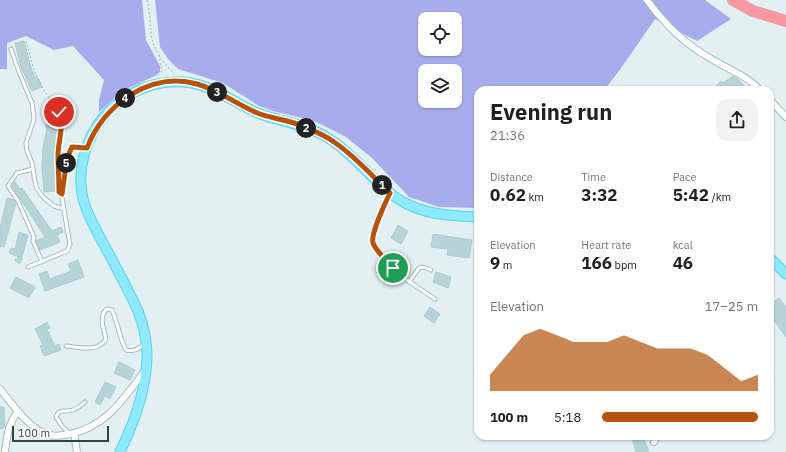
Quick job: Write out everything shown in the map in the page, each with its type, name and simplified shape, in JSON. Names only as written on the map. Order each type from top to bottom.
[{"type":"main road","points":[[120,452],[137,408],[147,369],[146,342],[138,310],[86,208],[81,183],[81,171],[87,148],[95,130],[112,108],[129,95],[169,81],[182,81],[206,87],[255,112],[301,125],[333,140],[350,154],[390,193],[420,210],[448,215],[474,217]]},
{"type":"main road","points":[[774,262],[786,274]]},
{"type":"street","points":[[647,0],[676,34],[692,47],[747,78],[756,86]]},
{"type":"street","points":[[774,104],[786,117]]},
{"type":"street","points":[[0,389],[25,420],[44,434],[58,436],[72,434],[98,423],[114,411],[147,369]]},
{"type":"street","points":[[5,452],[10,422],[18,411]]},
{"type":"street","points":[[72,434],[77,452]]},
{"type":"lane","points":[[11,49],[32,103],[34,119],[26,143],[37,189],[44,198],[54,206],[64,209]]},
{"type":"lane","points":[[28,267],[67,251],[70,245],[62,198],[67,158],[72,147],[87,148]]},
{"type":"lane","points":[[33,168],[17,173],[8,186],[18,200],[34,237],[33,241],[42,262]]},
{"type":"lane","points":[[390,193],[382,210],[372,242],[395,271],[435,299]]},
{"type":"lane","points":[[409,282],[419,268],[423,267],[430,270]]},
{"type":"lane","points":[[66,346],[89,348],[97,347],[103,344],[106,339],[102,318],[103,312],[107,309],[112,310],[121,340],[126,350],[132,352],[146,342]]},
{"type":"lane","points":[[72,434],[62,426],[56,417],[58,412],[62,410],[74,410],[85,402]]},
{"type":"path","points":[[147,0],[153,42],[159,55],[182,81]]},
{"type":"path","points":[[26,40],[34,70],[44,90],[59,112],[61,119],[62,130],[58,152],[59,179]]},
{"type":"path","points":[[158,84],[162,75],[159,55]]},
{"type":"shaded area","points":[[0,0],[142,0],[146,40],[160,66],[160,72],[157,75],[122,91],[99,112],[99,100],[104,80],[73,46],[54,50],[26,36],[7,43],[7,69],[0,69]]},
{"type":"shaded area","points":[[155,0],[705,0],[731,19],[697,41],[655,19],[607,86],[474,86],[474,208],[439,207],[409,197],[372,158],[346,137],[314,121],[259,106],[223,83],[178,69],[168,59],[160,47]]},
{"type":"building","points":[[24,41],[32,71],[37,79],[38,78],[42,87],[32,91],[21,67],[15,43]]},
{"type":"building","points":[[733,76],[744,86],[716,86],[721,81],[723,83]]},
{"type":"building","points":[[46,118],[58,119],[54,153],[56,191],[44,192],[42,168],[43,147],[47,128]]},
{"type":"building","points":[[15,182],[20,189],[22,188],[52,231],[61,227],[63,232],[57,235],[60,242],[40,250],[36,241],[45,237],[12,186]]},
{"type":"building","points":[[7,198],[14,200],[16,203],[4,247],[0,246],[0,228]]},
{"type":"building","points":[[398,225],[408,231],[401,244],[391,238]]},
{"type":"building","points":[[19,232],[28,235],[19,264],[15,260],[19,257],[9,253],[11,248],[15,249]]},
{"type":"building","points":[[433,234],[472,240],[469,258],[447,255],[448,249],[431,247]]},
{"type":"building","points":[[78,260],[84,277],[45,291],[39,274],[47,271],[50,279],[71,271],[68,264]]},
{"type":"building","points":[[436,272],[451,277],[448,288],[433,282]]},
{"type":"building","points":[[16,277],[35,287],[29,298],[10,288]]},
{"type":"building","points":[[779,298],[786,307],[786,337],[774,320],[774,302]]},
{"type":"building","points":[[430,307],[440,314],[434,323],[424,316]]},
{"type":"building","points":[[47,322],[50,328],[47,329],[55,346],[59,344],[61,350],[44,356],[40,346],[43,345],[35,329]]},
{"type":"building","points":[[119,362],[135,370],[130,380],[114,373]]},
{"type":"building","points":[[105,382],[116,387],[110,399],[105,396],[100,405],[95,402]]},
{"type":"building","points":[[0,407],[4,407],[5,425],[4,428],[0,429]]},
{"type":"building","points":[[633,440],[644,440],[649,452],[636,452]]},
{"type":"waterway","points":[[733,0],[753,11],[786,21]]},
{"type":"route","points":[[59,112],[62,130],[58,152],[59,192],[62,194],[67,158],[72,147],[87,148],[95,130],[112,108],[129,95],[147,87],[169,81],[189,82],[206,87],[255,112],[301,125],[333,140],[350,154],[390,193],[384,204],[372,242],[393,268]]}]
